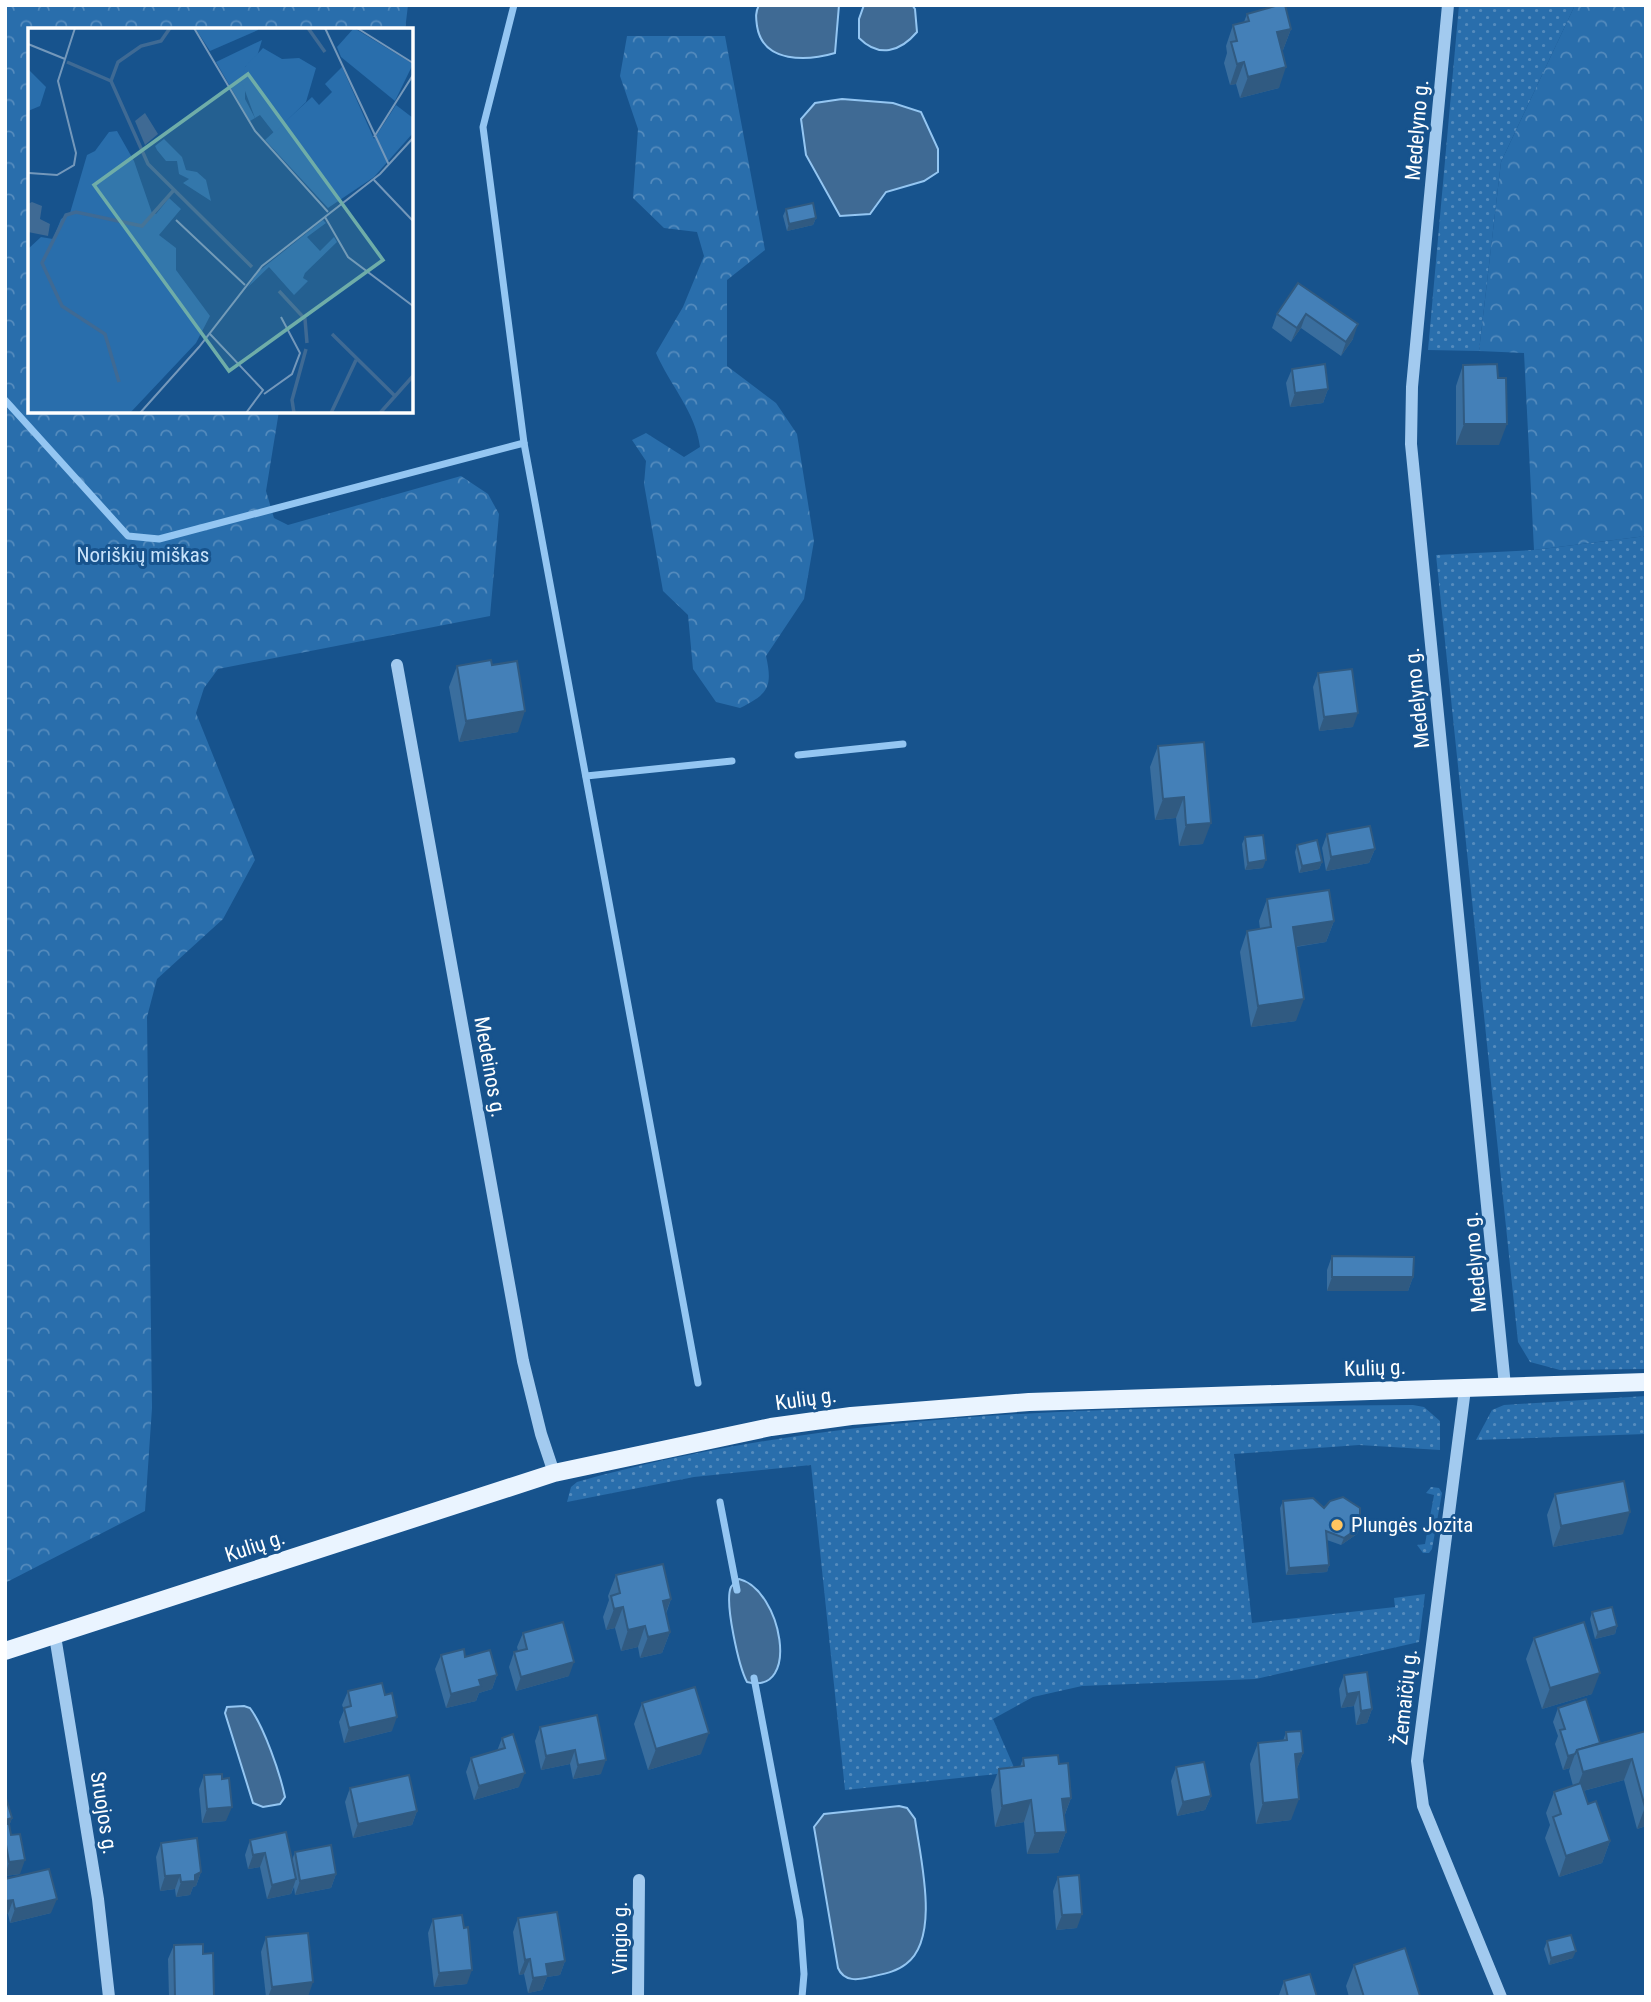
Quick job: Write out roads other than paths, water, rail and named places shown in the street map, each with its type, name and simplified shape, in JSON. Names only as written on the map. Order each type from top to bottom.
[{"type":"main road","name":"Kulių g.","points":[[5,1651],[554,1473],[771,1427],[941,1408],[1065,1400],[1646,1382]]},
{"type":"street","name":"Medelyno g.","points":[[1448,5],[1412,387],[1411,444],[1505,1386]]},
{"type":"street","name":"Medeinos g.","points":[[397,665],[523,1361],[554,1473]]},
{"type":"street","name":"Žemaičių g.","points":[[1465,1389],[1460,1448],[1429,1648],[1418,1761],[1423,1806],[1501,1997]]},
{"type":"street","name":"Sruojos g.","points":[[55,1636],[98,1899],[109,1997]]},
{"type":"street","name":"Vingio g.","points":[[638,1997],[639,1880]]},
{"type":"waterway","points":[[514,5],[483,127],[524,443],[698,1383]]},
{"type":"waterway","points":[[5,400],[128,536],[159,539],[524,443]]},
{"type":"waterway","points":[[798,755],[903,744]]},
{"type":"waterway","points":[[586,776],[732,761]]},
{"type":"waterway","points":[[720,1502],[737,1590]]},
{"type":"waterway","points":[[754,1678],[800,1920],[804,1974],[802,1997]]},
{"type":"place","name":"Plungės Jozita","points":[[1337,1525]]},
{"type":"park label","name":"Noriškių miškas","points":[[143,555]]}]
